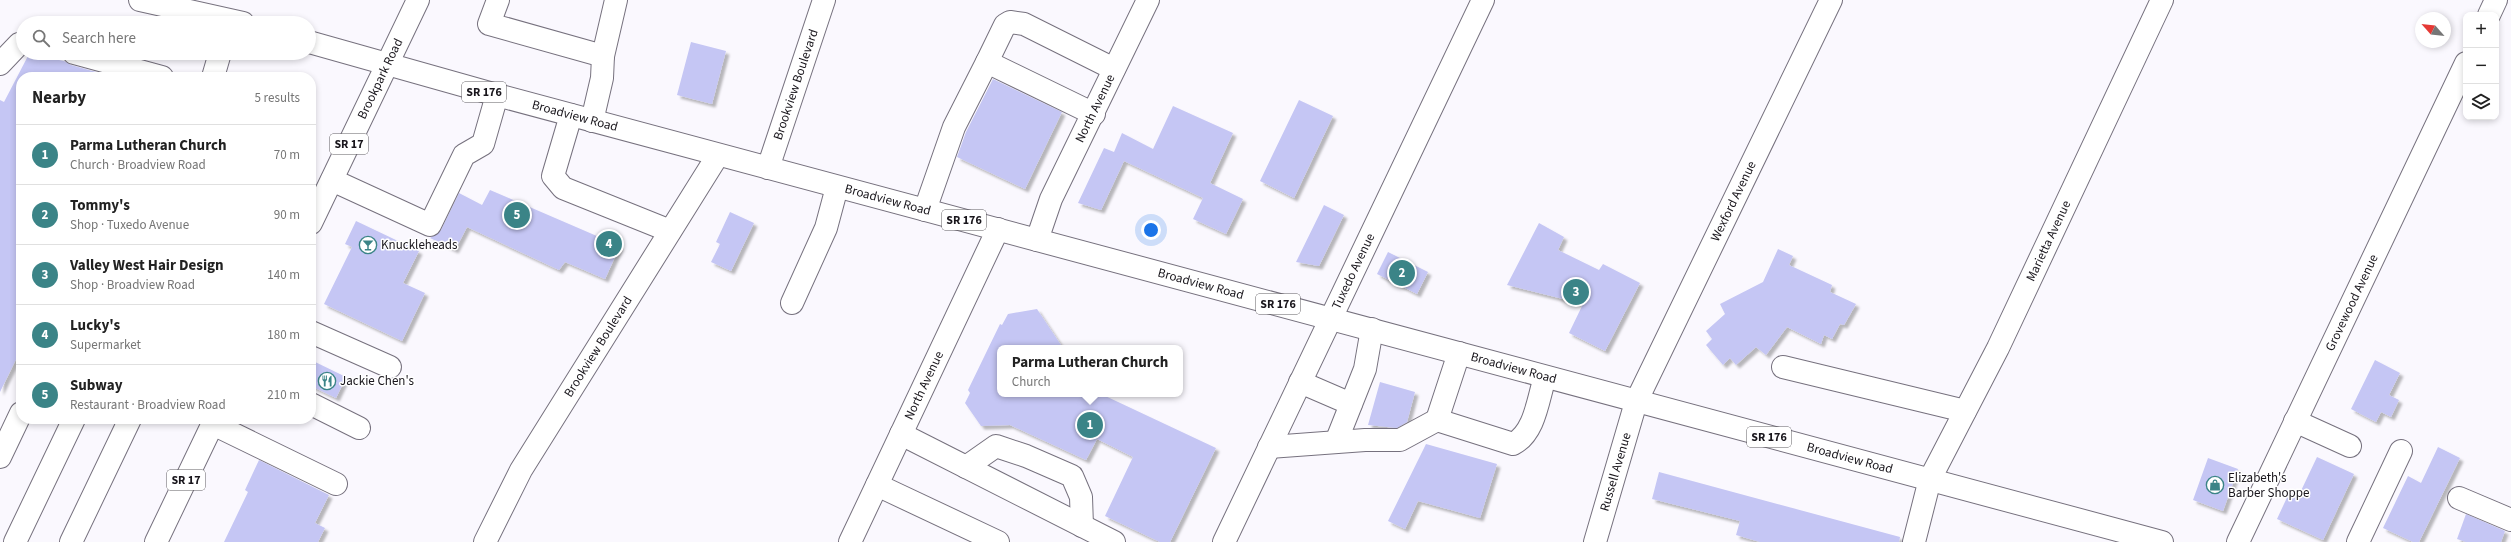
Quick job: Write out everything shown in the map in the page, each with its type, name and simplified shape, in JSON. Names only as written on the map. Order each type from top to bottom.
[{"type":"street","points":[[140,0],[208,16]]},
{"type":"street","name":"Brookpark Road","points":[[316,213],[418,0]]},
{"type":"street","points":[[498,0],[489,24],[603,56]]},
{"type":"street","points":[[592,121],[602,78],[603,56],[616,0]]},
{"type":"street","name":"Brookview Boulevard","points":[[768,168],[824,0]]},
{"type":"street","name":"North Avenue","points":[[1037,240],[1051,199],[1094,114],[1148,0]]},
{"type":"street","name":"Tuxedo Avenue","points":[[1224,542],[1483,0]]},
{"type":"street","name":"Wexford Avenue","points":[[1636,402],[1831,0]]},
{"type":"street","name":"Marietta Avenue","points":[[1914,542],[1930,479],[2010,322],[2162,0]]},
{"type":"street","points":[[2490,12],[2496,0]]},
{"type":"street","points":[[925,210],[954,127],[1005,25],[1010,22],[1024,24],[1114,69]]},
{"type":"street","name":"Broadview Road","points":[[316,44],[496,95],[718,155],[1331,318],[1636,402],[1930,479],[2162,542]]},
{"type":"street","points":[[0,64],[16,47]]},
{"type":"street","points":[[100,60],[144,72]]},
{"type":"street","points":[[214,72],[218,60]]},
{"type":"street","points":[[987,62],[1094,114]]},
{"type":"street","name":"Grovewood Avenue","points":[[2238,542],[2463,69]]},
{"type":"street","points":[[332,180],[430,225],[464,155],[483,144],[496,95]]},
{"type":"street","points":[[571,115],[553,176],[556,183],[563,188],[670,232]]},
{"type":"street","name":"Brookview Boulevard","points":[[485,542],[521,470],[718,155]]},
{"type":"street","points":[[792,303],[826,228],[837,187]]},
{"type":"street","name":"North Avenue","points":[[850,542],[998,229]]},
{"type":"street","points":[[1336,442],[1365,369],[1372,329]]},
{"type":"street","points":[[316,334],[390,367]]},
{"type":"street","points":[[1269,447],[1336,442],[1400,440],[1437,420],[1458,353]]},
{"type":"street","points":[[1783,367],[1965,411]]},
{"type":"street","points":[[1437,420],[1513,444],[1524,438],[1534,416],[1545,377]]},
{"type":"street","points":[[1300,382],[1351,404]]},
{"type":"street","name":"Russell Avenue","points":[[1595,542],[1636,402]]},
{"type":"street","points":[[316,406],[359,428]]},
{"type":"street","points":[[2295,421],[2350,446]]},
{"type":"street","points":[[0,456],[16,423]]},
{"type":"street","points":[[15,542],[72,424]]},
{"type":"street","points":[[72,542],[128,424]]},
{"type":"street","name":"SR 17","points":[[156,542],[213,424]]},
{"type":"street","points":[[218,424],[336,484]]},
{"type":"street","points":[[901,434],[1114,542]]},
{"type":"street","points":[[966,466],[996,446],[1026,456],[1072,476],[1080,497],[1082,526]]},
{"type":"street","points":[[2358,542],[2400,451]]},
{"type":"street","points":[[877,485],[998,542]]},
{"type":"street","points":[[2459,498],[2511,520]]},
{"type":"building","points":[[691,42],[726,51],[712,104],[677,95]]},
{"type":"building","points":[[26,60],[59,60],[96,72],[20,72]]},
{"type":"building","points":[[16,79],[16,359],[0,392],[0,100],[4,102]]},
{"type":"building","points":[[993,79],[1062,112],[1025,189],[957,157],[966,132]]},
{"type":"building","points":[[1299,100],[1333,116],[1294,198],[1260,181]]},
{"type":"building","points":[[1173,106],[1233,133],[1210,183],[1243,199],[1226,234],[1193,219],[1203,198],[1124,161],[1101,210],[1078,203],[1104,148],[1114,152],[1122,133],[1153,149]]},
{"type":"building","points":[[490,190],[620,246],[605,279],[565,262],[559,270],[467,227],[455,250],[430,238],[441,230],[459,193],[482,205]]},
{"type":"building","points":[[1324,205],[1344,215],[1319,266],[1296,262]]},
{"type":"building","points":[[730,212],[754,223],[731,271],[711,262],[720,244],[716,242]]},
{"type":"building","points":[[356,221],[419,251],[403,283],[425,293],[402,341],[324,304],[352,247],[345,244]]},
{"type":"building","points":[[1539,223],[1564,237],[1558,250],[1599,270],[1603,264],[1640,283],[1605,351],[1569,333],[1583,304],[1507,285]]},
{"type":"building","points":[[1778,249],[1793,256],[1789,265],[1832,285],[1830,292],[1856,304],[1844,325],[1840,324],[1832,339],[1824,335],[1821,344],[1787,327],[1766,355],[1756,347],[1736,365],[1730,358],[1723,365],[1706,345],[1712,339],[1706,331],[1725,314],[1720,304],[1763,282]]},
{"type":"building","points":[[1388,252],[1428,272],[1417,294],[1377,274]]},
{"type":"building","points":[[1037,309],[1061,345],[997,345],[997,397],[1107,397],[1216,448],[1170,542],[1160,542],[1105,516],[1133,457],[1097,439],[1086,460],[1010,425],[981,426],[965,403],[970,393],[968,390],[1000,324],[1002,325],[1008,314]]},
{"type":"building","points":[[2375,360],[2400,373],[2389,395],[2399,400],[2391,417],[2381,412],[2376,422],[2351,409]]},
{"type":"building","name":"Jackie Chen's","points":[[316,362],[346,377],[336,398],[316,388]]},
{"type":"building","points":[[1380,382],[1415,392],[1407,422],[1397,428],[1368,425]]},
{"type":"building","points":[[1426,444],[1497,464],[1480,518],[1418,501],[1405,529],[1388,521]]},
{"type":"building","points":[[2438,447],[2460,458],[2419,542],[2413,542],[2383,528],[2408,476],[2421,483]]},
{"type":"building","points":[[2317,457],[2354,474],[2323,540],[2277,519],[2290,491],[2299,495]]},
{"type":"building","name":"Elizabeth's Barber Shoppe","points":[[2208,458],[2238,469],[2223,511],[2193,500]]},
{"type":"building","points":[[259,460],[329,495],[315,523],[325,528],[318,542],[224,542],[248,492],[245,490]]},
{"type":"building","points":[[1659,472],[1900,537],[1899,542],[1760,542],[1736,535],[1740,521],[1652,499]]},
{"type":"building","points":[[2466,514],[2505,531],[2501,542],[2466,542],[2457,539]]},
{"type":"place","name":"Subway","points":[[517,215]]},
{"type":"place","name":"Lucky's","points":[[609,244]]},
{"type":"place","name":"Knuckleheads","points":[[368,245]]},
{"type":"place","name":"Tommy's","points":[[1402,273]]},
{"type":"place","name":"Valley West Hair Design","points":[[1576,292]]},
{"type":"place","name":"Jackie Chen's","points":[[327,381]]},
{"type":"place","name":"Parma Lutheran Church","points":[[1090,425]]},
{"type":"place","name":"Elizabeth's Barber Shoppe","points":[[2215,485]]}]
